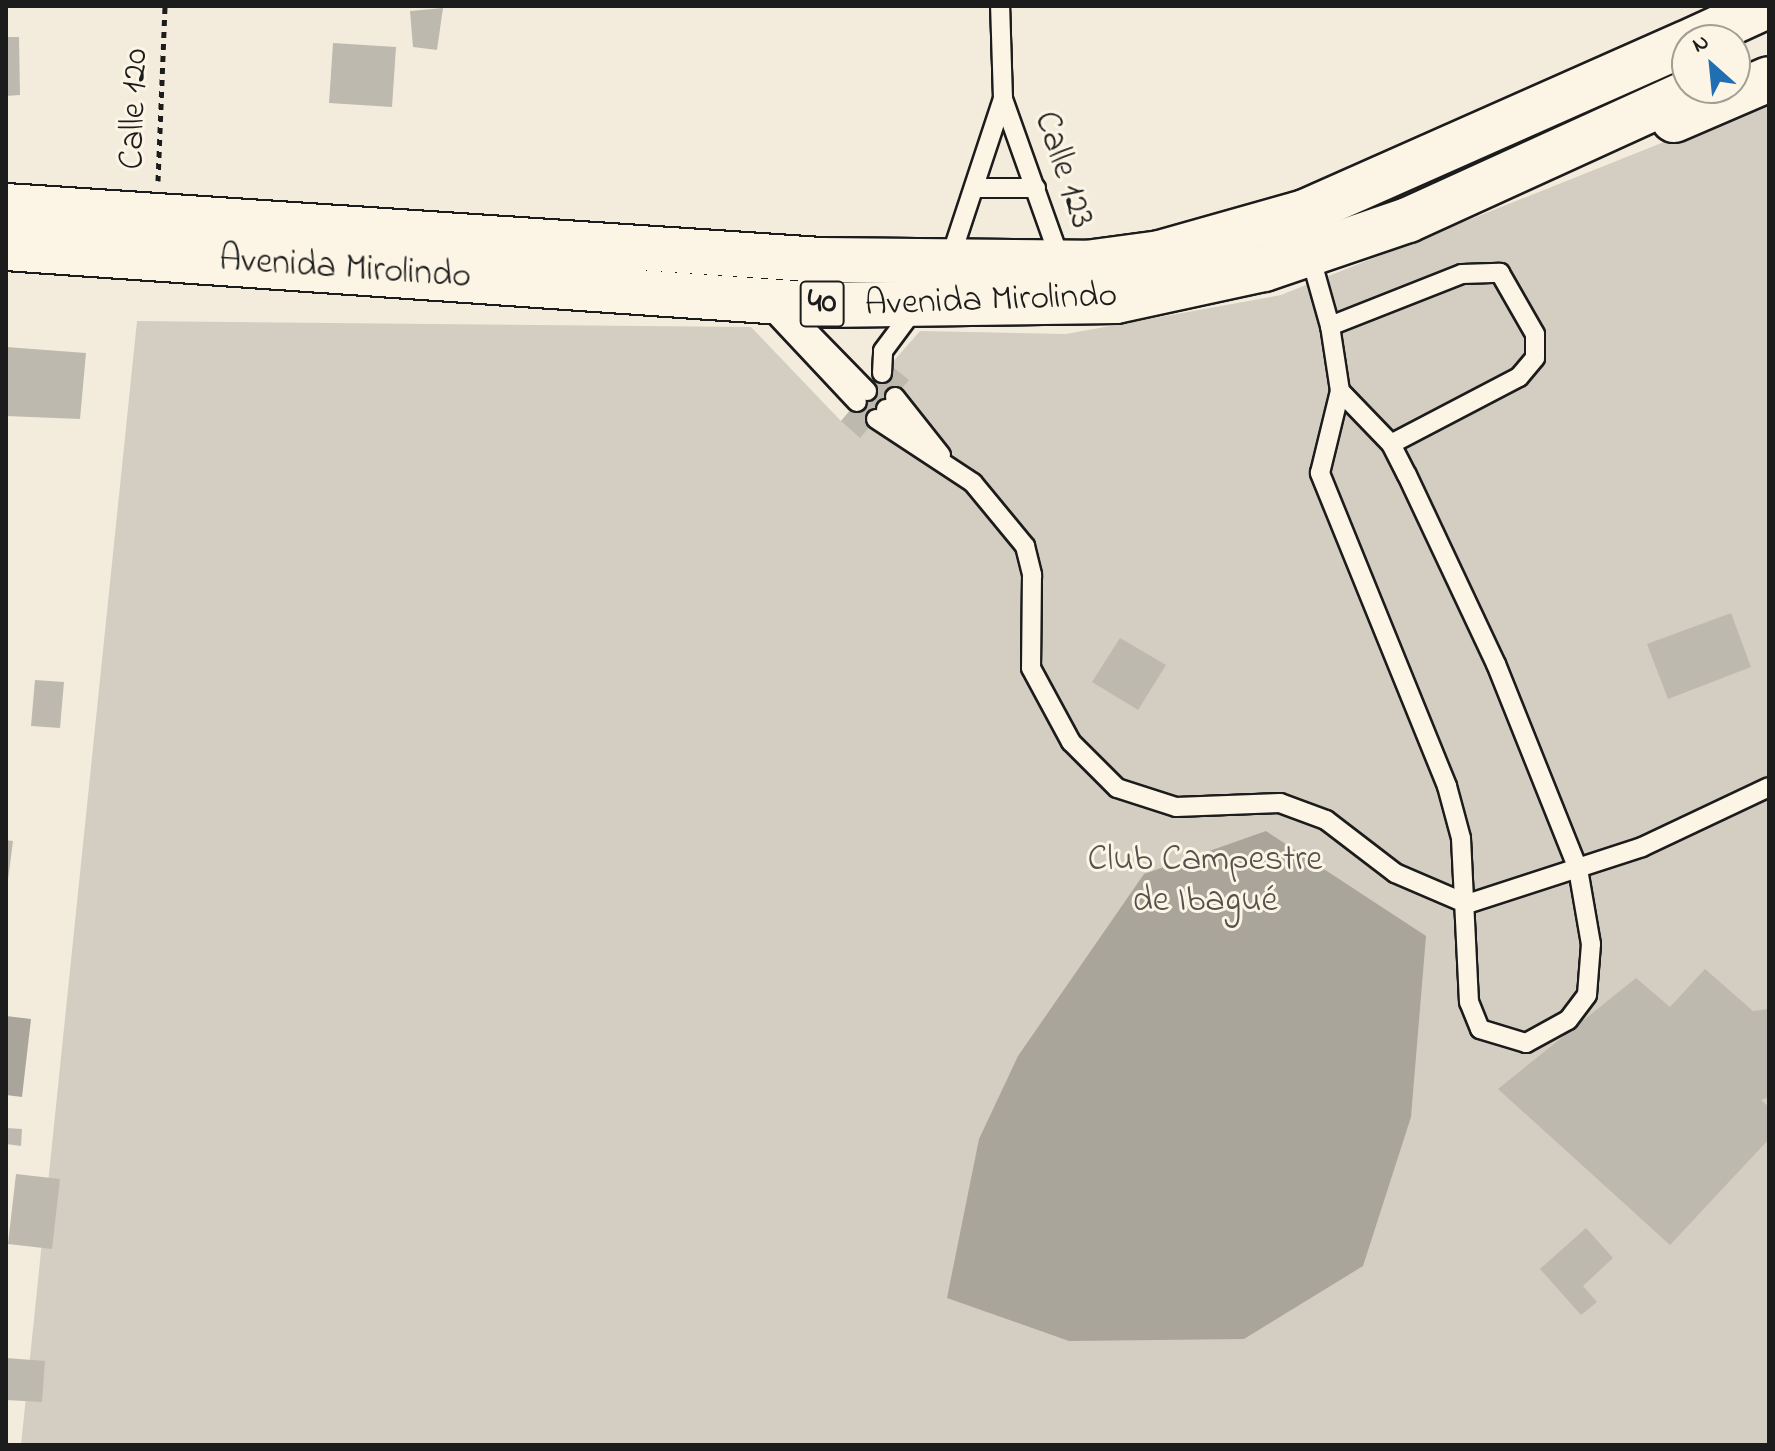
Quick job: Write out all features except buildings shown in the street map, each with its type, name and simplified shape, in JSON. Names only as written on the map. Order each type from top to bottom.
[{"type":"main road","points":[[1728,24],[1767,6]]},
{"type":"main road","name":"Avenida Mirolindo","points":[[6,206],[949,262],[1061,262],[1160,253],[1305,212],[1671,50]]},
{"type":"main road","points":[[1609,129],[1655,129],[1769,79]]},
{"type":"main road","name":"Avenida Mirolindo","points":[[6,248],[915,308],[1116,301],[1310,255],[1408,220],[1671,100]]},
{"type":"lane","name":"Calle 123","points":[[949,262],[977,188],[1003,99],[1000,6]]},
{"type":"lane","name":"Calle 123","points":[[1003,99],[1061,262]]},
{"type":"lane","points":[[977,188],[1036,188]]},
{"type":"lane","points":[[1310,255],[1330,326],[1340,391],[1320,473],[1447,786],[1467,904],[1469,1002],[1480,1029],[1526,1043],[1568,1020],[1587,995],[1591,944],[1578,869],[1496,664],[1391,444],[1340,391]]},
{"type":"lane","points":[[1330,326],[1487,269],[1500,273],[1535,334],[1535,358],[1519,377],[1391,444]]},
{"type":"lane","points":[[770,300],[834,358],[862,397],[770,300]]},
{"type":"lane","points":[[834,358],[860,365],[883,351],[915,308]]},
{"type":"lane","points":[[882,373],[883,351]]},
{"type":"lane","points":[[950,466],[886,408],[950,466],[1025,546],[1032,575],[1031,668],[1071,742],[1117,788],[1176,807],[1280,803],[1326,820],[1395,873],[1467,904],[1578,869],[1769,787]]},
{"type":"path","name":"Calle 120","points":[[157,214],[165,6]]},
{"type":"green space","name":"Club Campestre de Ibagué","points":[[1769,100],[1769,1445],[21,1445],[137,321],[751,327],[841,421],[920,331],[1066,334],[1281,295]]},
{"type":"shaded area","points":[[1266,831],[1426,936],[1411,1117],[1363,1266],[1244,1339],[1069,1341],[947,1298],[979,1139],[1018,1056],[1144,874]]},
{"type":"shaded area","points":[[6,1016],[31,1019],[22,1097],[6,1095]]}]
